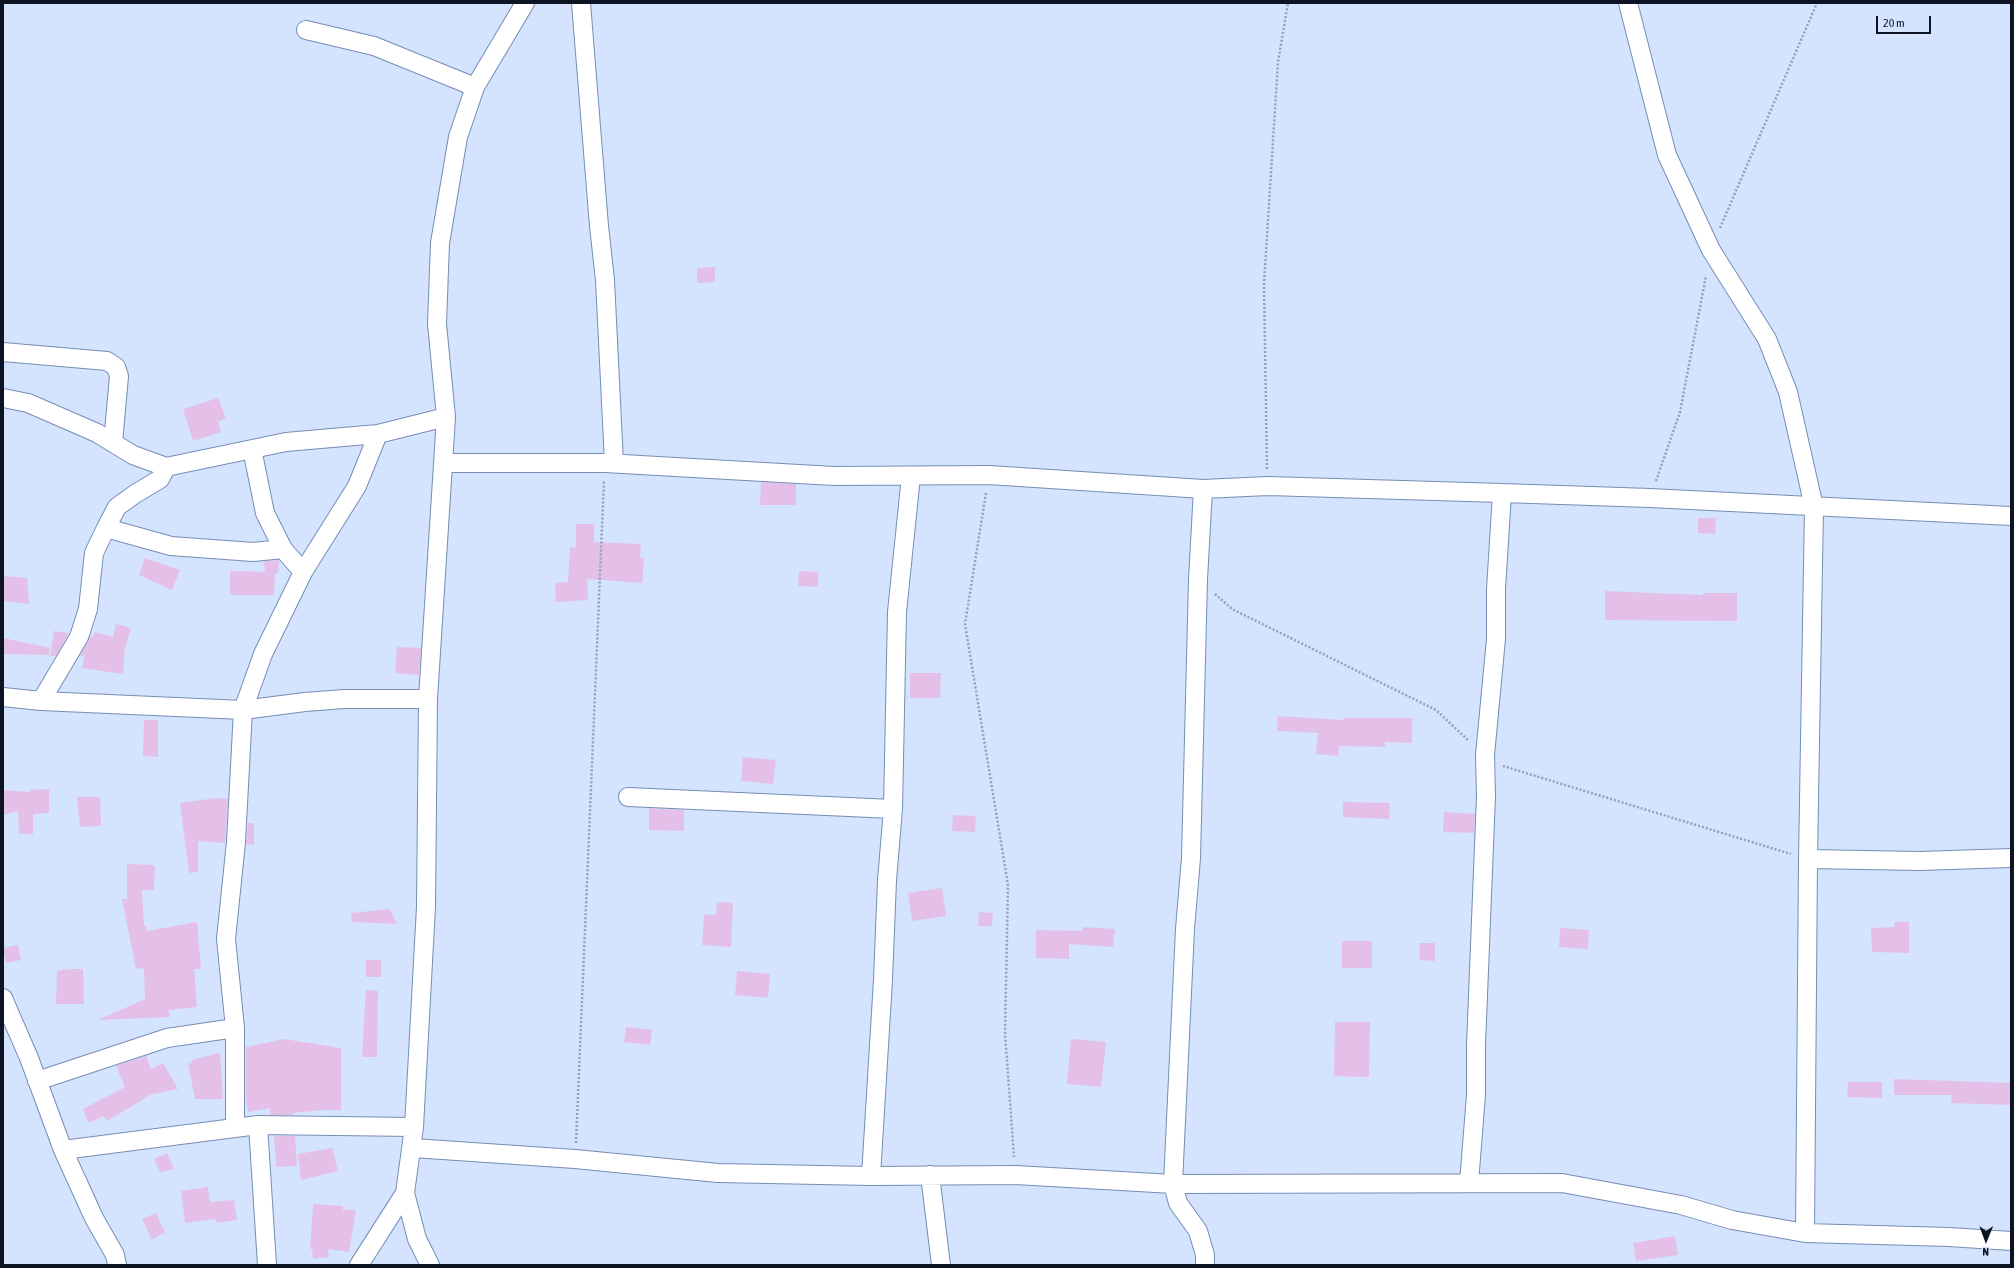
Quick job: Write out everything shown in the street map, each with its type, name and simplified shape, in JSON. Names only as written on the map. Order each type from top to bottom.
[{"type":"street","points":[[359,1265],[405,1193],[413,1148],[426,907],[428,699],[445,463],[446,417],[437,324],[440,243],[458,137],[475,87],[525,3]]},
{"type":"street","points":[[581,3],[599,226],[605,280],[609,463]]},
{"type":"street","points":[[1628,3],[1666,155],[1711,250],[1767,338],[1788,392],[1814,507],[1808,859],[1805,1233]]},
{"type":"street","points":[[306,30],[374,46],[475,87]]},
{"type":"street","points":[[3,352],[107,361],[116,367],[119,376],[113,443]]},
{"type":"street","points":[[3,398],[28,403],[97,433],[133,455],[166,467],[286,442],[378,434],[446,417]]},
{"type":"street","points":[[235,1127],[235,1028],[226,939],[236,842],[243,710],[263,654],[303,572],[357,486],[378,434]]},
{"type":"street","points":[[252,449],[265,513],[283,549],[303,572]]},
{"type":"street","points":[[445,463],[609,463],[834,476],[989,475],[1203,489],[1268,486],[1502,493],[1650,498],[2011,516]]},
{"type":"street","points":[[41,702],[79,637],[88,609],[94,553],[106,528],[118,508],[135,494],[160,480],[166,467]]},
{"type":"street","points":[[871,1176],[883,980],[887,880],[893,809],[897,612],[911,476]]},
{"type":"street","points":[[1203,489],[1198,579],[1192,858],[1185,929],[1173,1184],[1178,1203],[1198,1231],[1205,1255],[1205,1265]]},
{"type":"street","points":[[1469,1183],[1476,1095],[1476,1045],[1486,796],[1485,756],[1496,639],[1496,589],[1502,493]]},
{"type":"street","points":[[106,528],[171,546],[253,552],[283,549]]},
{"type":"street","points":[[3,697],[41,702],[243,710],[344,699],[428,699]]},
{"type":"street","points":[[628,796],[893,809]]},
{"type":"street","points":[[1808,859],[1920,861],[2011,858]]},
{"type":"street","points":[[3,998],[37,1081],[62,1150],[94,1218],[115,1255],[117,1265]]},
{"type":"street","points":[[37,1081],[167,1038],[235,1028]]},
{"type":"street","points":[[62,1150],[258,1125],[414,1127]]},
{"type":"street","points":[[258,1125],[267,1265]]},
{"type":"street","points":[[413,1148],[575,1159],[718,1173],[871,1176],[1016,1176],[1173,1184],[1562,1183],[1681,1205],[1732,1220],[1805,1233],[1950,1237],[2011,1241]]},
{"type":"street","points":[[930,1175],[941,1265]]},
{"type":"street","points":[[405,1193],[417,1239],[430,1265]]},
{"type":"path","points":[[1268,486],[1264,284],[1278,62],[1288,3]]},
{"type":"path","points":[[575,1159],[609,463]]},
{"type":"path","points":[[989,475],[966,624],[1008,885],[1005,1033],[1016,1176]]},
{"type":"building","points":[[715,267],[715,282],[697,283],[697,268]]},
{"type":"building","points":[[218,398],[226,418],[218,422],[221,432],[193,441],[183,409]]},
{"type":"building","points":[[761,482],[796,484],[796,505],[760,505]]},
{"type":"building","points":[[1698,518],[1716,518],[1715,534],[1698,533]]},
{"type":"building","points":[[576,524],[594,524],[594,542],[641,544],[640,558],[644,558],[642,583],[587,579],[588,600],[556,602],[555,583],[568,582],[570,547],[576,548]]},
{"type":"building","points":[[145,558],[180,570],[172,590],[139,575]]},
{"type":"building","points":[[279,560],[278,573],[275,573],[274,595],[230,595],[230,571],[265,572],[264,561]]},
{"type":"building","points":[[799,571],[818,572],[818,587],[798,586]]},
{"type":"building","points":[[3,576],[27,578],[29,604],[3,601]]},
{"type":"building","points":[[1605,591],[1703,595],[1703,593],[1737,593],[1737,621],[1605,620]]},
{"type":"building","points":[[116,624],[131,628],[125,648],[123,674],[82,668],[84,656],[80,656],[90,636],[93,637],[95,632],[113,637]]},
{"type":"building","points":[[54,631],[69,633],[56,656],[50,656]]},
{"type":"building","points":[[3,638],[50,648],[49,655],[3,654]]},
{"type":"building","points":[[397,647],[421,648],[419,675],[395,673]]},
{"type":"building","points":[[910,673],[941,673],[940,698],[910,698]]},
{"type":"building","points":[[1278,716],[1344,720],[1344,718],[1412,718],[1412,743],[1385,742],[1385,747],[1339,746],[1338,756],[1316,754],[1318,733],[1277,731]]},
{"type":"building","points":[[144,720],[158,720],[158,757],[143,756]]},
{"type":"building","points":[[743,757],[776,760],[773,784],[741,781]]},
{"type":"building","points":[[49,789],[49,813],[33,814],[33,834],[19,834],[18,811],[3,815],[3,790],[30,792],[30,790]]},
{"type":"building","points":[[77,797],[100,797],[101,826],[80,827]]},
{"type":"building","points":[[216,798],[228,799],[225,843],[198,841],[198,872],[189,873],[180,803]]},
{"type":"building","points":[[1343,802],[1390,803],[1389,819],[1343,817]]},
{"type":"building","points":[[649,808],[684,810],[684,831],[649,830]]},
{"type":"building","points":[[1444,812],[1475,814],[1474,833],[1443,832]]},
{"type":"building","points":[[953,815],[976,816],[975,832],[952,831]]},
{"type":"building","points":[[248,823],[254,823],[254,845],[246,844]]},
{"type":"building","points":[[127,864],[155,865],[154,890],[142,890],[144,926],[146,925],[147,931],[197,922],[201,969],[194,969],[197,1007],[168,1010],[170,1017],[98,1020],[145,999],[144,968],[136,969],[122,899],[127,899]]},
{"type":"building","points":[[942,888],[946,916],[912,921],[908,893]]},
{"type":"building","points":[[717,902],[733,903],[731,947],[702,945],[704,914],[716,915]]},
{"type":"building","points":[[390,909],[397,924],[352,922],[351,913]]},
{"type":"building","points":[[979,912],[993,913],[992,926],[978,926]]},
{"type":"building","points":[[1895,922],[1909,922],[1909,953],[1872,952],[1871,928],[1894,927]]},
{"type":"building","points":[[1083,927],[1115,929],[1113,947],[1069,944],[1069,959],[1036,958],[1036,930],[1082,931]]},
{"type":"building","points":[[1560,928],[1589,930],[1588,949],[1559,947]]},
{"type":"building","points":[[1342,941],[1372,941],[1372,968],[1342,968]]},
{"type":"building","points":[[1419,943],[1435,943],[1435,961],[1420,960]]},
{"type":"building","points":[[18,945],[21,960],[6,963],[3,948]]},
{"type":"building","points":[[366,960],[381,960],[381,977],[366,977]]},
{"type":"building","points":[[83,969],[84,1004],[56,1004],[57,971]]},
{"type":"building","points":[[737,971],[770,974],[768,998],[735,995]]},
{"type":"building","points":[[366,990],[378,991],[377,1057],[362,1057]]},
{"type":"building","points":[[1335,1022],[1370,1022],[1369,1077],[1334,1076]]},
{"type":"building","points":[[626,1027],[652,1030],[650,1045],[624,1042]]},
{"type":"building","points":[[284,1039],[341,1048],[341,1110],[293,1113],[293,1115],[270,1115],[270,1108],[248,1112],[246,1099],[246,1047]]},
{"type":"building","points":[[1071,1039],[1106,1042],[1101,1087],[1067,1084]]},
{"type":"building","points":[[220,1053],[223,1099],[195,1099],[188,1063],[192,1063],[191,1060]]},
{"type":"building","points":[[146,1056],[151,1069],[163,1063],[178,1089],[152,1094],[107,1121],[104,1116],[88,1123],[83,1109],[125,1087],[116,1066]]},
{"type":"building","points":[[1894,1079],[2011,1083],[2011,1105],[1951,1103],[1952,1095],[1894,1095]]},
{"type":"building","points":[[1848,1082],[1882,1082],[1882,1098],[1847,1097]]},
{"type":"building","points":[[274,1136],[295,1136],[297,1166],[276,1167]]},
{"type":"building","points":[[332,1148],[338,1171],[301,1180],[298,1154]]},
{"type":"building","points":[[167,1153],[174,1169],[160,1172],[154,1159]]},
{"type":"building","points":[[208,1187],[210,1202],[234,1200],[237,1220],[217,1223],[216,1219],[185,1223],[181,1191]]},
{"type":"building","points":[[313,1204],[343,1206],[343,1210],[356,1210],[349,1252],[328,1249],[329,1257],[313,1259],[312,1249],[310,1249]]},
{"type":"building","points":[[156,1213],[165,1232],[152,1240],[142,1219]]},
{"type":"building","points":[[1675,1236],[1678,1255],[1636,1261],[1633,1243]]}]
